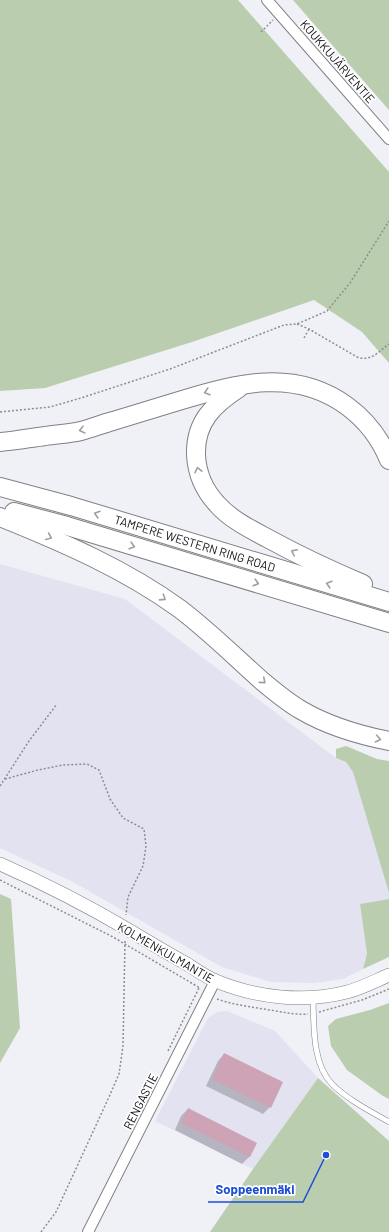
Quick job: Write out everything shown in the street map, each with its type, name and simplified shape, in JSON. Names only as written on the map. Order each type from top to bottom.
[{"type":"highway","points":[[0,442],[80,431],[215,390],[262,382],[291,383],[328,394],[351,409],[366,423],[380,442],[389,460]]},
{"type":"highway","points":[[245,384],[222,400],[211,410],[199,431],[196,447],[196,461],[202,483],[217,505],[230,516],[249,528],[384,597]]},
{"type":"highway","name":"TAMPERE WESTERN RING ROAD","points":[[0,487],[71,506],[384,597]]},
{"type":"highway","name":"TAMPERE WESTERN RING ROAD","points":[[0,509],[67,526],[384,621]]},
{"type":"highway","points":[[0,517],[84,552],[159,595],[180,609],[273,690],[299,709],[315,718],[362,735],[389,741]]},
{"type":"street","name":"KOUKKUJÄRVENTIE","points":[[267,0],[389,140]]},
{"type":"street","name":"KOLMENKULMANTIE","points":[[0,864],[69,896],[215,981],[266,996],[285,998],[327,996],[366,986],[389,975]]},
{"type":"street","name":"RENGASTIE","points":[[88,1232],[215,981]]},
{"type":"lane","points":[[313,997],[316,1050],[321,1067],[331,1084],[354,1102],[389,1122]]},
{"type":"path","points":[[260,32],[279,14]]},
{"type":"path","points":[[0,412],[50,407],[81,398],[170,369],[284,325],[297,324],[327,311],[350,283],[389,221]]},
{"type":"path","points":[[297,324],[309,329],[357,357],[364,359],[372,357],[389,344]]},
{"type":"path","points":[[304,338],[309,329]]},
{"type":"path","points":[[0,786],[29,741],[57,704]]},
{"type":"path","points":[[5,779],[63,765],[87,764],[100,770],[110,799],[123,818],[144,829],[146,846],[143,866],[128,897],[125,928],[123,1046],[119,1074],[56,1212],[41,1232]]},
{"type":"shaded area","points":[[0,564],[125,599],[336,758],[346,762],[353,772],[389,893],[389,899],[360,904],[367,954],[363,969],[343,979],[314,983],[271,982],[222,967],[73,882],[0,848]]},
{"type":"shaded area","points":[[227,1011],[275,1031],[318,1078],[253,1169],[155,1121],[208,1018],[217,1012]]},
{"type":"green space","points":[[0,0],[238,0],[389,172],[389,363],[362,332],[314,300],[192,342],[45,388],[0,391]]},
{"type":"green space","points":[[293,0],[389,0],[389,110]]},
{"type":"green space","points":[[346,746],[377,759],[389,761],[389,893],[353,772],[346,762],[336,758],[336,749]]},
{"type":"green space","points":[[0,894],[11,899],[20,1028],[0,1063]]},
{"type":"green space","points":[[389,899],[389,957],[363,969],[367,954],[360,904]]},
{"type":"green space","points":[[389,1003],[389,1099],[347,1070],[331,1046],[328,1026],[336,1019],[370,1010]]},
{"type":"green space","points":[[318,1078],[389,1141],[389,1232],[210,1232],[253,1169]]},
{"type":"building","points":[[224,1053],[283,1082],[271,1108],[212,1079]]},
{"type":"building","points":[[188,1108],[257,1143],[250,1157],[181,1123]]},
{"type":"place","name":"Soppeenmäki","points":[[326,1155]]}]
